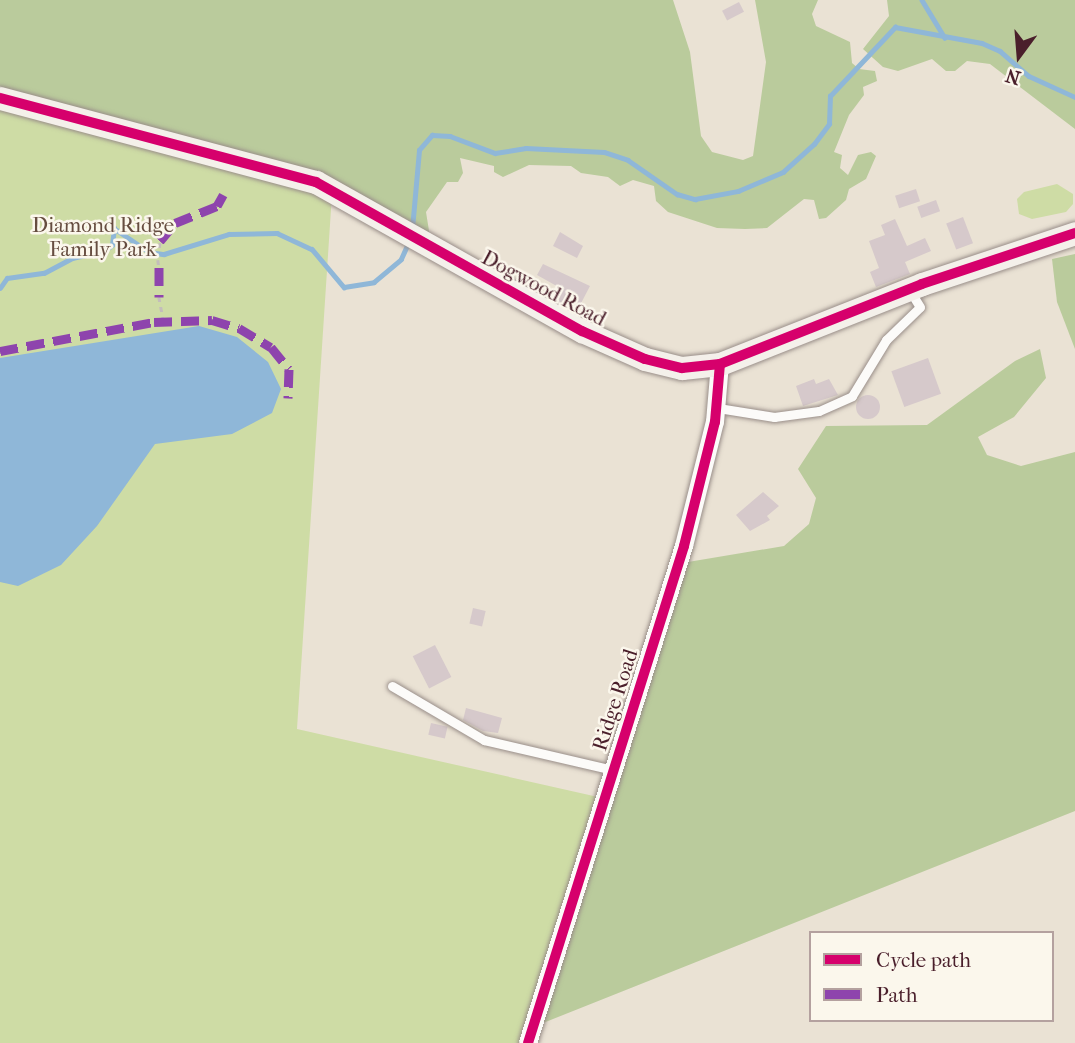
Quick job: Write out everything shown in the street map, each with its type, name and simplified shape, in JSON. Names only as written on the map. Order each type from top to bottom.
[{"type":"street","name":"Dogwood Road","points":[[0,98],[294,174],[351,197],[556,317],[645,359],[682,368],[720,364],[909,289],[1075,233]]},
{"type":"street","name":"Ridge Road","points":[[528,1043],[684,546],[718,408],[720,364]]},
{"type":"lane","points":[[718,408],[774,417],[819,411],[852,396],[886,340],[920,307],[909,289]]},
{"type":"lane","points":[[392,686],[484,740],[613,770]]},
{"type":"path","points":[[159,248],[160,241]]},
{"type":"path","points":[[158,260],[159,267]]},
{"type":"path","points":[[159,297],[163,318]]},
{"type":"green space","points":[[0,0],[673,0],[690,52],[701,136],[712,152],[743,160],[753,156],[766,62],[755,0],[818,0],[812,14],[816,26],[850,42],[852,63],[859,69],[875,71],[877,81],[863,87],[864,95],[849,115],[834,152],[842,155],[840,168],[848,175],[858,155],[871,152],[876,156],[866,179],[849,189],[846,200],[826,218],[819,219],[814,200],[804,199],[767,228],[745,229],[717,228],[668,212],[656,201],[654,186],[633,180],[620,186],[608,177],[581,173],[571,166],[529,165],[503,177],[494,172],[494,166],[460,158],[463,173],[458,182],[447,182],[426,212],[430,237],[407,222],[0,91]]},
{"type":"green space","points":[[887,0],[1075,0],[1075,129],[990,64],[967,61],[955,71],[946,71],[932,59],[898,71],[883,67],[863,49],[889,16]]},
{"type":"green space","name":"Diamond Ridge Family Park","points":[[0,104],[332,194],[297,729],[598,797],[520,1043],[0,1043]]},
{"type":"green space","points":[[1057,184],[1073,194],[1073,204],[1066,212],[1032,219],[1019,214],[1017,199],[1024,192]]},
{"type":"green space","points":[[1075,254],[1075,349],[1057,302],[1052,259]]},
{"type":"green space","points":[[1040,349],[1046,378],[1014,417],[978,437],[987,455],[1021,466],[1075,452],[1075,811],[543,1023],[688,562],[784,546],[809,524],[816,498],[798,469],[826,426],[927,425],[1015,361]]},
{"type":"water","points":[[199,326],[237,337],[268,362],[281,389],[272,413],[232,434],[155,444],[97,526],[61,565],[18,586],[0,582],[0,358]]},
{"type":"building","points":[[739,2],[744,12],[727,20],[722,11]]},
{"type":"building","points":[[916,189],[920,201],[899,208],[895,196]]},
{"type":"building","points":[[936,200],[940,211],[921,218],[917,207]]},
{"type":"building","points":[[963,217],[973,243],[956,250],[946,223]]},
{"type":"building","points":[[895,219],[907,246],[925,238],[931,251],[905,262],[910,274],[876,287],[870,272],[879,268],[869,241],[885,235],[881,225]]},
{"type":"building","points":[[560,232],[583,246],[577,258],[553,246]]},
{"type":"building","points":[[543,264],[590,286],[578,309],[558,302],[562,289],[537,275]]},
{"type":"building","points":[[928,358],[941,394],[904,407],[891,371]]},
{"type":"building","points":[[814,379],[816,384],[829,379],[838,395],[803,406],[796,386]]},
{"type":"building","points":[[868,395],[876,399],[880,407],[876,415],[868,419],[860,415],[856,407],[860,399]]},
{"type":"building","points":[[763,492],[779,506],[767,516],[770,520],[750,531],[736,515]]},
{"type":"building","points":[[473,608],[486,611],[482,627],[469,624]]},
{"type":"building","points":[[435,645],[451,677],[429,688],[413,656]]},
{"type":"building","points":[[466,708],[502,718],[498,733],[483,731],[463,720]]},
{"type":"building","points":[[431,723],[448,727],[445,739],[428,735]]},
{"type":"waterway","points":[[922,0],[945,38]]},
{"type":"waterway","points":[[412,229],[419,150],[432,135],[450,136],[495,153],[526,148],[604,152],[628,160],[677,194],[695,199],[738,191],[783,172],[814,144],[829,124],[830,96],[895,27],[982,43],[1000,51],[1029,76],[1075,97]]},
{"type":"waterway","points":[[0,288],[7,278],[44,273],[72,258],[104,251],[112,245],[114,228],[149,252],[164,254],[229,234],[277,233],[312,249],[344,287],[374,282],[401,259],[409,241]]},
{"type":"marked path","points":[[160,241],[175,223],[217,206],[223,195]]},
{"type":"marked path","points":[[159,267],[159,297]]},
{"type":"marked path","points":[[0,351],[154,322],[212,320],[239,328],[271,347],[289,369],[288,398]]},
{"type":"cycle path","points":[[0,98],[316,182],[582,331],[645,359],[682,368],[720,364],[922,284],[1075,233]]},
{"type":"cycle path","points":[[528,1043],[684,546],[715,422],[720,364]]}]
